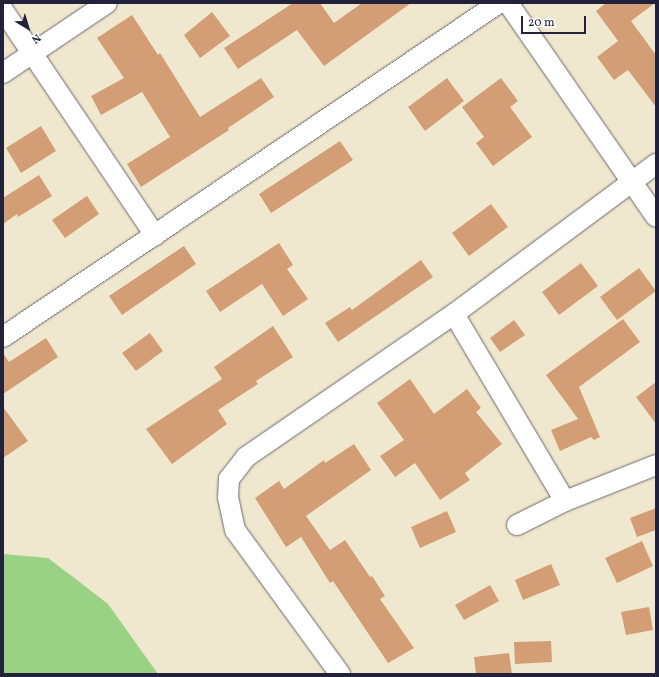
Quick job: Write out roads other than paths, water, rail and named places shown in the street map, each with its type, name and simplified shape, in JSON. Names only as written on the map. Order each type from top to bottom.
[{"type":"street","points":[[3,73],[107,3]]},
{"type":"street","points":[[3,337],[499,3]]},
{"type":"street","points":[[508,3],[656,218]]},
{"type":"street","points":[[3,10],[34,53],[155,235]]},
{"type":"street","points":[[340,674],[235,530],[228,498],[229,479],[246,457],[454,314],[633,183],[656,164]]},
{"type":"street","points":[[454,314],[566,501]]},
{"type":"street","points":[[517,526],[566,501],[656,465]]}]
